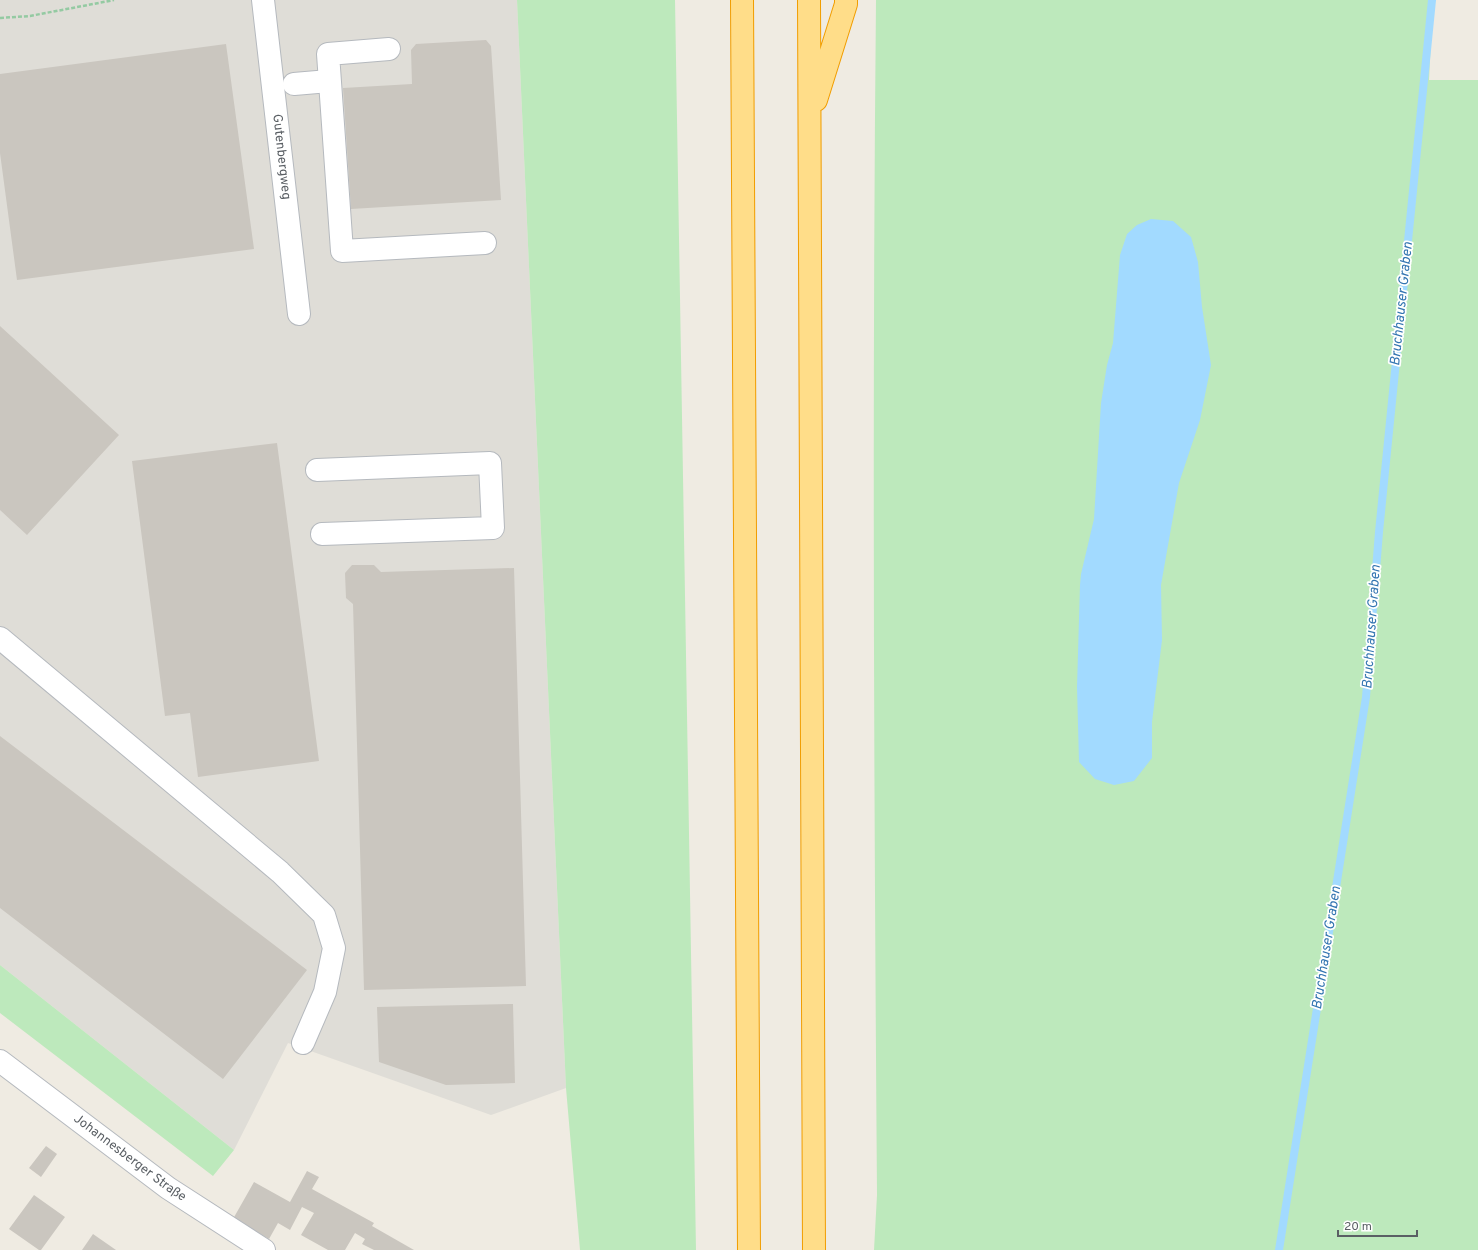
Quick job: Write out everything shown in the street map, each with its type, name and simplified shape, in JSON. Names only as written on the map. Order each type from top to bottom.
[{"type":"highway","points":[[810,120],[846,2]]},
{"type":"highway","points":[[809,3],[814,1250]]},
{"type":"highway","points":[[742,7],[749,1250]]},
{"type":"street","name":"Gutenbergweg","points":[[263,0],[299,314]]},
{"type":"street","points":[[389,49],[328,54],[342,251],[485,243]]},
{"type":"street","points":[[294,84],[329,81]]},
{"type":"street","points":[[317,470],[490,463],[493,528],[322,534]]},
{"type":"street","points":[[0,638],[280,872],[324,915],[334,948],[325,992],[303,1043]]},
{"type":"street","name":"Johannesberger Straße","points":[[0,1061],[168,1188],[264,1250]]},
{"type":"path","points":[[0,18],[30,16],[114,0]]},
{"type":"shaded area","points":[[0,0],[517,0],[566,1088],[491,1115],[288,1043],[234,1150],[0,965]]},
{"type":"green space","points":[[517,0],[675,0],[696,1250],[580,1250],[566,1088]]},
{"type":"green space","points":[[876,0],[1433,0],[1429,80],[1478,80],[1478,1250],[874,1250],[877,1195],[874,598]]},
{"type":"green space","points":[[0,965],[234,1150],[213,1176],[0,1013]]},
{"type":"water","points":[[1151,219],[1173,221],[1191,237],[1198,262],[1202,307],[1211,365],[1200,420],[1179,483],[1161,585],[1162,640],[1152,722],[1152,758],[1134,781],[1114,785],[1095,779],[1079,762],[1077,687],[1080,585],[1081,574],[1094,519],[1101,403],[1107,365],[1113,343],[1120,255],[1127,234],[1137,225]]},
{"type":"building","points":[[486,40],[491,46],[501,200],[351,209],[343,88],[412,84],[411,50],[416,44]]},
{"type":"building","points":[[226,44],[254,249],[17,280],[0,153],[0,74]]},
{"type":"building","points":[[0,326],[119,435],[27,535],[0,510]]},
{"type":"building","points":[[277,443],[319,761],[198,777],[190,713],[165,716],[132,461]]},
{"type":"building","points":[[352,565],[374,565],[381,572],[514,568],[526,986],[364,990],[353,604],[346,598],[345,573]]},
{"type":"building","points":[[0,736],[307,970],[223,1079],[0,908]]},
{"type":"building","points":[[513,1004],[515,1083],[446,1085],[379,1062],[377,1007]]},
{"type":"building","points":[[46,1146],[57,1154],[41,1177],[29,1168]]},
{"type":"building","points":[[307,1171],[319,1177],[312,1189],[374,1223],[372,1226],[414,1250],[374,1250],[362,1244],[365,1239],[355,1233],[345,1250],[328,1250],[301,1235],[314,1213],[302,1207],[290,1230],[278,1223],[269,1239],[233,1219],[254,1182],[290,1202]]},
{"type":"building","points":[[34,1195],[65,1217],[41,1250],[9,1229]]},
{"type":"building","points":[[93,1234],[116,1250],[82,1250]]},
{"type":"waterway","name":"Bruchhauser Graben","points":[[1279,1250],[1366,697],[1379,532],[1432,0]]}]
